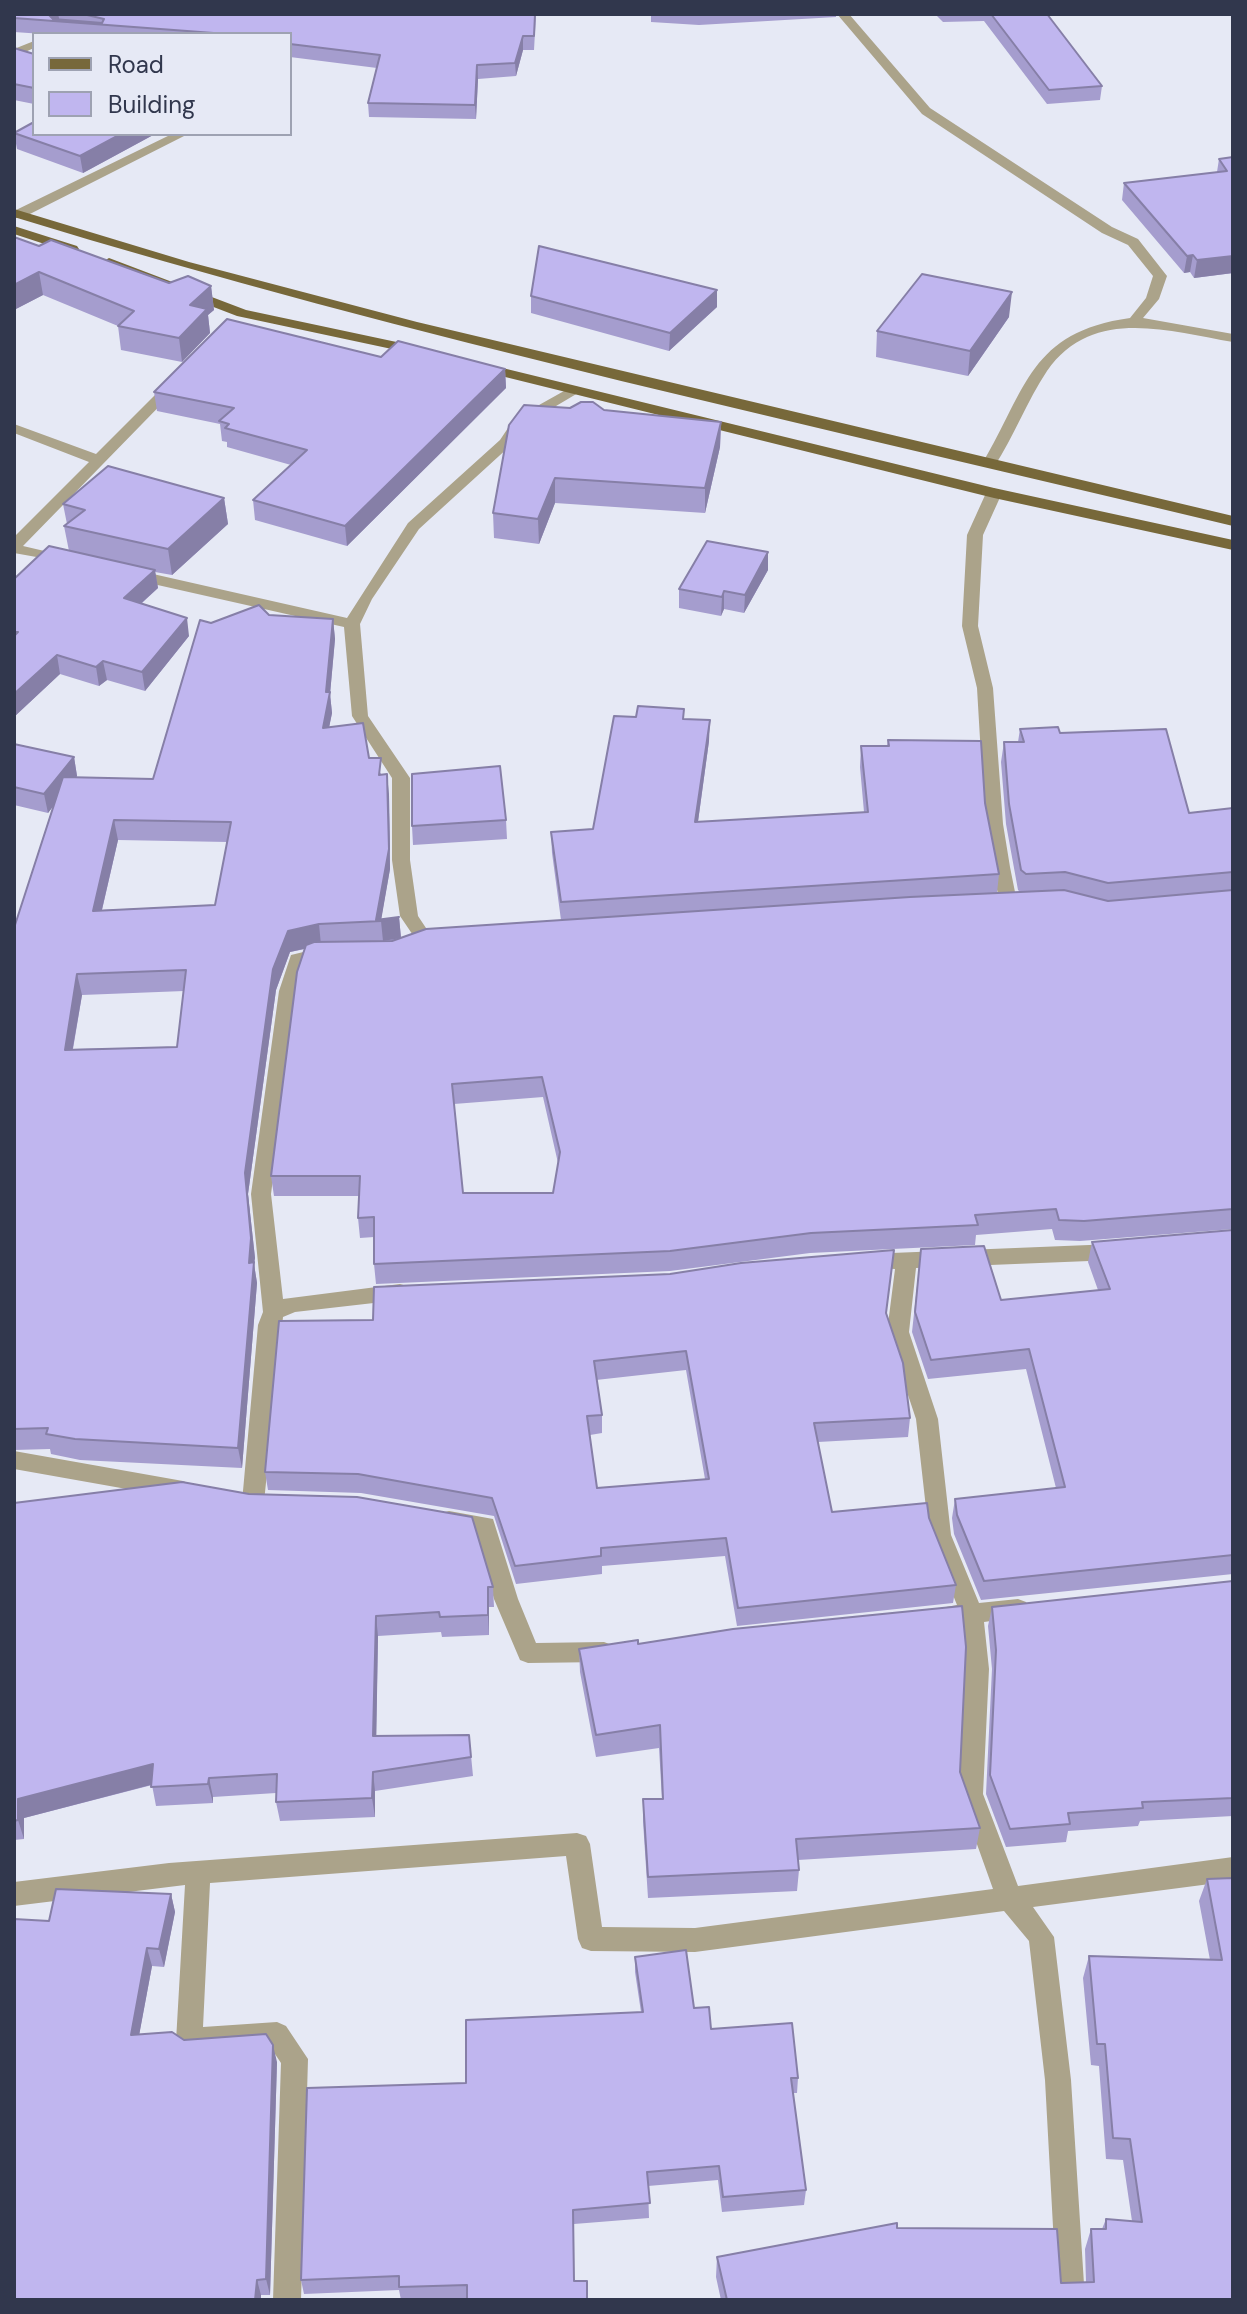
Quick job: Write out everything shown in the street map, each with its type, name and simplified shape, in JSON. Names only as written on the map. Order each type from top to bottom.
[{"type":"main road","points":[[15,219],[242,313],[436,355]]},
{"type":"main road","points":[[15,219],[414,325],[1233,521]]},
{"type":"main road","points":[[467,363],[994,493],[1233,545]]},
{"type":"street","points":[[843,14],[926,111],[1107,230],[1133,242],[1160,276],[1152,299],[1134,321]]},
{"type":"street","points":[[14,53],[32,39]]},
{"type":"street","points":[[15,219],[178,136]]},
{"type":"street","points":[[226,329],[242,313]]},
{"type":"street","points":[[989,464],[1035,378],[1060,343],[1091,326],[1134,321],[1233,338]]},
{"type":"street","points":[[14,547],[188,369]]},
{"type":"street","points":[[403,949],[433,939],[409,916],[401,860],[401,778],[360,716],[352,624],[364,599],[413,526],[505,443],[519,422],[573,390]]},
{"type":"street","points":[[14,428],[98,460]]},
{"type":"street","points":[[992,906],[1027,904],[1007,894],[1001,867],[994,824],[985,688],[970,626],[975,535],[994,493]]},
{"type":"street","points":[[14,547],[75,562]]},
{"type":"street","points":[[122,572],[352,624]]},
{"type":"street","points":[[284,1503],[245,1500],[269,1325],[274,1312],[261,1194],[288,991],[298,959],[314,953],[346,952]]},
{"type":"street","points":[[848,1263],[1128,1251]]},
{"type":"street","points":[[906,1260],[898,1332],[927,1419],[940,1535],[972,1614],[977,1669],[971,1794],[1009,1897],[1041,1937],[1058,2080],[1071,2300]]},
{"type":"street","points":[[274,1312],[292,1304],[422,1292]]},
{"type":"street","points":[[14,1460],[208,1494]]},
{"type":"street","points":[[423,1516],[485,1526],[506,1599],[528,1653],[579,1655],[626,1650]]},
{"type":"street","points":[[909,1620],[1049,1606]]},
{"type":"street","points":[[14,1894],[198,1874],[577,1844],[591,1939],[695,1940],[1233,1869]]},
{"type":"street","points":[[198,1874],[189,2041],[277,2035],[295,2059],[287,2300]]},
{"type":"building","points":[[14,14],[48,14],[53,19],[102,23],[104,19],[83,14],[535,14],[534,36],[523,36],[515,63],[477,65],[475,105],[368,103],[380,55],[292,44],[292,32],[200,32],[14,18]]},
{"type":"building","points":[[991,14],[1047,14],[1102,86],[1049,90]]},
{"type":"building","points":[[14,48],[32,53],[32,88],[14,84]]},
{"type":"building","points":[[32,123],[32,136],[117,136],[80,156],[14,133]]},
{"type":"building","points":[[1233,157],[1233,256],[1197,260],[1193,255],[1187,256],[1124,183],[1227,171],[1219,159]]},
{"type":"building","points":[[14,237],[39,246],[51,240],[169,283],[188,276],[211,286],[190,305],[207,309],[179,338],[118,326],[134,311],[39,272],[14,285]]},
{"type":"building","points":[[539,246],[717,290],[670,333],[531,296]]},
{"type":"building","points":[[922,274],[1012,292],[970,351],[877,331]]},
{"type":"building","points":[[227,319],[381,357],[398,341],[505,369],[345,526],[253,500],[307,450],[225,428],[229,424],[219,421],[234,408],[154,392]]},
{"type":"building","points":[[581,402],[593,402],[604,410],[721,422],[705,488],[555,478],[538,519],[493,513],[509,425],[524,405],[570,408]]},
{"type":"building","points":[[108,466],[224,498],[168,549],[64,526],[85,510],[63,504]]},
{"type":"building","points":[[707,541],[768,552],[745,595],[724,591],[722,597],[679,589]]},
{"type":"building","points":[[49,546],[155,570],[124,598],[187,618],[142,672],[103,661],[96,667],[57,655],[14,694],[14,636],[18,632],[14,632],[14,579]]},
{"type":"building","points":[[259,605],[269,615],[333,619],[326,692],[330,692],[323,728],[363,723],[369,758],[381,758],[379,775],[387,774],[389,849],[376,920],[399,917],[381,921],[319,924],[288,931],[273,969],[245,1173],[251,1238],[249,1263],[254,1262],[238,1448],[75,1439],[46,1434],[48,1428],[14,1429],[14,928],[63,777],[153,779],[200,620],[211,623]],"holes":[[[114,820],[231,822],[215,905],[93,911]],[[186,970],[177,1047],[65,1050],[77,974]]]},
{"type":"building","points":[[638,706],[684,709],[683,719],[710,720],[695,822],[868,812],[861,746],[889,746],[888,740],[981,741],[985,803],[999,874],[561,902],[551,832],[593,829],[614,716],[636,717]]},
{"type":"building","points":[[1058,727],[1060,733],[1166,729],[1189,813],[1233,808],[1233,872],[1108,883],[1065,872],[1026,874],[1021,870],[1009,804],[1004,742],[1024,742],[1020,729]]},
{"type":"building","points":[[14,744],[74,757],[44,794],[14,787]]},
{"type":"building","points":[[500,766],[506,820],[412,826],[412,774]]},
{"type":"building","points":[[1064,890],[1108,901],[1233,890],[1233,1209],[1084,1221],[1059,1220],[1056,1209],[975,1215],[978,1225],[811,1233],[670,1251],[374,1264],[374,1217],[358,1218],[360,1176],[271,1176],[297,972],[306,945],[314,942],[392,941],[426,929],[910,897]],"holes":[[[542,1077],[560,1152],[553,1193],[463,1193],[452,1084]]]},
{"type":"building","points":[[1233,1230],[1233,1555],[984,1581],[957,1515],[955,1499],[1065,1487],[1029,1349],[931,1360],[915,1312],[921,1249],[984,1246],[1001,1300],[1110,1289],[1092,1242]]},
{"type":"building","points":[[894,1250],[886,1313],[903,1363],[910,1418],[814,1423],[832,1512],[927,1503],[929,1518],[956,1585],[738,1608],[726,1538],[601,1548],[601,1556],[515,1566],[492,1498],[358,1474],[265,1472],[279,1321],[373,1320],[374,1287],[670,1274],[741,1263]],"holes":[[[686,1351],[709,1479],[597,1488],[587,1416],[602,1415],[594,1361]]]},
{"type":"building","points":[[182,1482],[249,1494],[357,1497],[472,1517],[493,1587],[488,1587],[488,1615],[440,1617],[439,1612],[376,1616],[373,1736],[469,1735],[471,1757],[373,1772],[372,1798],[276,1802],[277,1774],[209,1778],[208,1784],[151,1787],[153,1764],[18,1799],[18,1820],[14,1821],[14,1503]]},
{"type":"building","points":[[1233,1581],[1233,1798],[1142,1802],[1143,1808],[1068,1813],[1070,1824],[1010,1829],[990,1775],[996,1650],[992,1607]]},
{"type":"building","points":[[962,1606],[966,1647],[960,1772],[980,1828],[796,1839],[799,1870],[648,1877],[643,1799],[663,1799],[660,1725],[596,1735],[579,1649],[638,1640],[638,1644],[733,1629]]},
{"type":"building","points":[[1233,1878],[1233,2300],[727,2300],[717,2257],[897,2223],[897,2228],[1057,2229],[1061,2283],[1094,2282],[1091,2229],[1106,2229],[1106,2219],[1142,2222],[1130,2139],[1113,2138],[1105,2044],[1097,2044],[1089,1956],[1222,1960],[1207,1879]]},
{"type":"building","points":[[56,1889],[171,1894],[159,1949],[147,1948],[131,2035],[172,2032],[184,2040],[266,2034],[273,2045],[266,2279],[257,2280],[255,2300],[14,2300],[14,1919],[49,1921]]},
{"type":"building","points":[[686,1950],[694,2008],[709,2007],[711,2029],[792,2023],[798,2078],[791,2078],[806,2190],[723,2197],[719,2166],[647,2172],[650,2203],[573,2210],[574,2281],[587,2281],[587,2300],[467,2300],[467,2285],[399,2287],[399,2276],[301,2280],[307,2088],[466,2083],[466,2020],[643,2012],[635,1957]]}]
